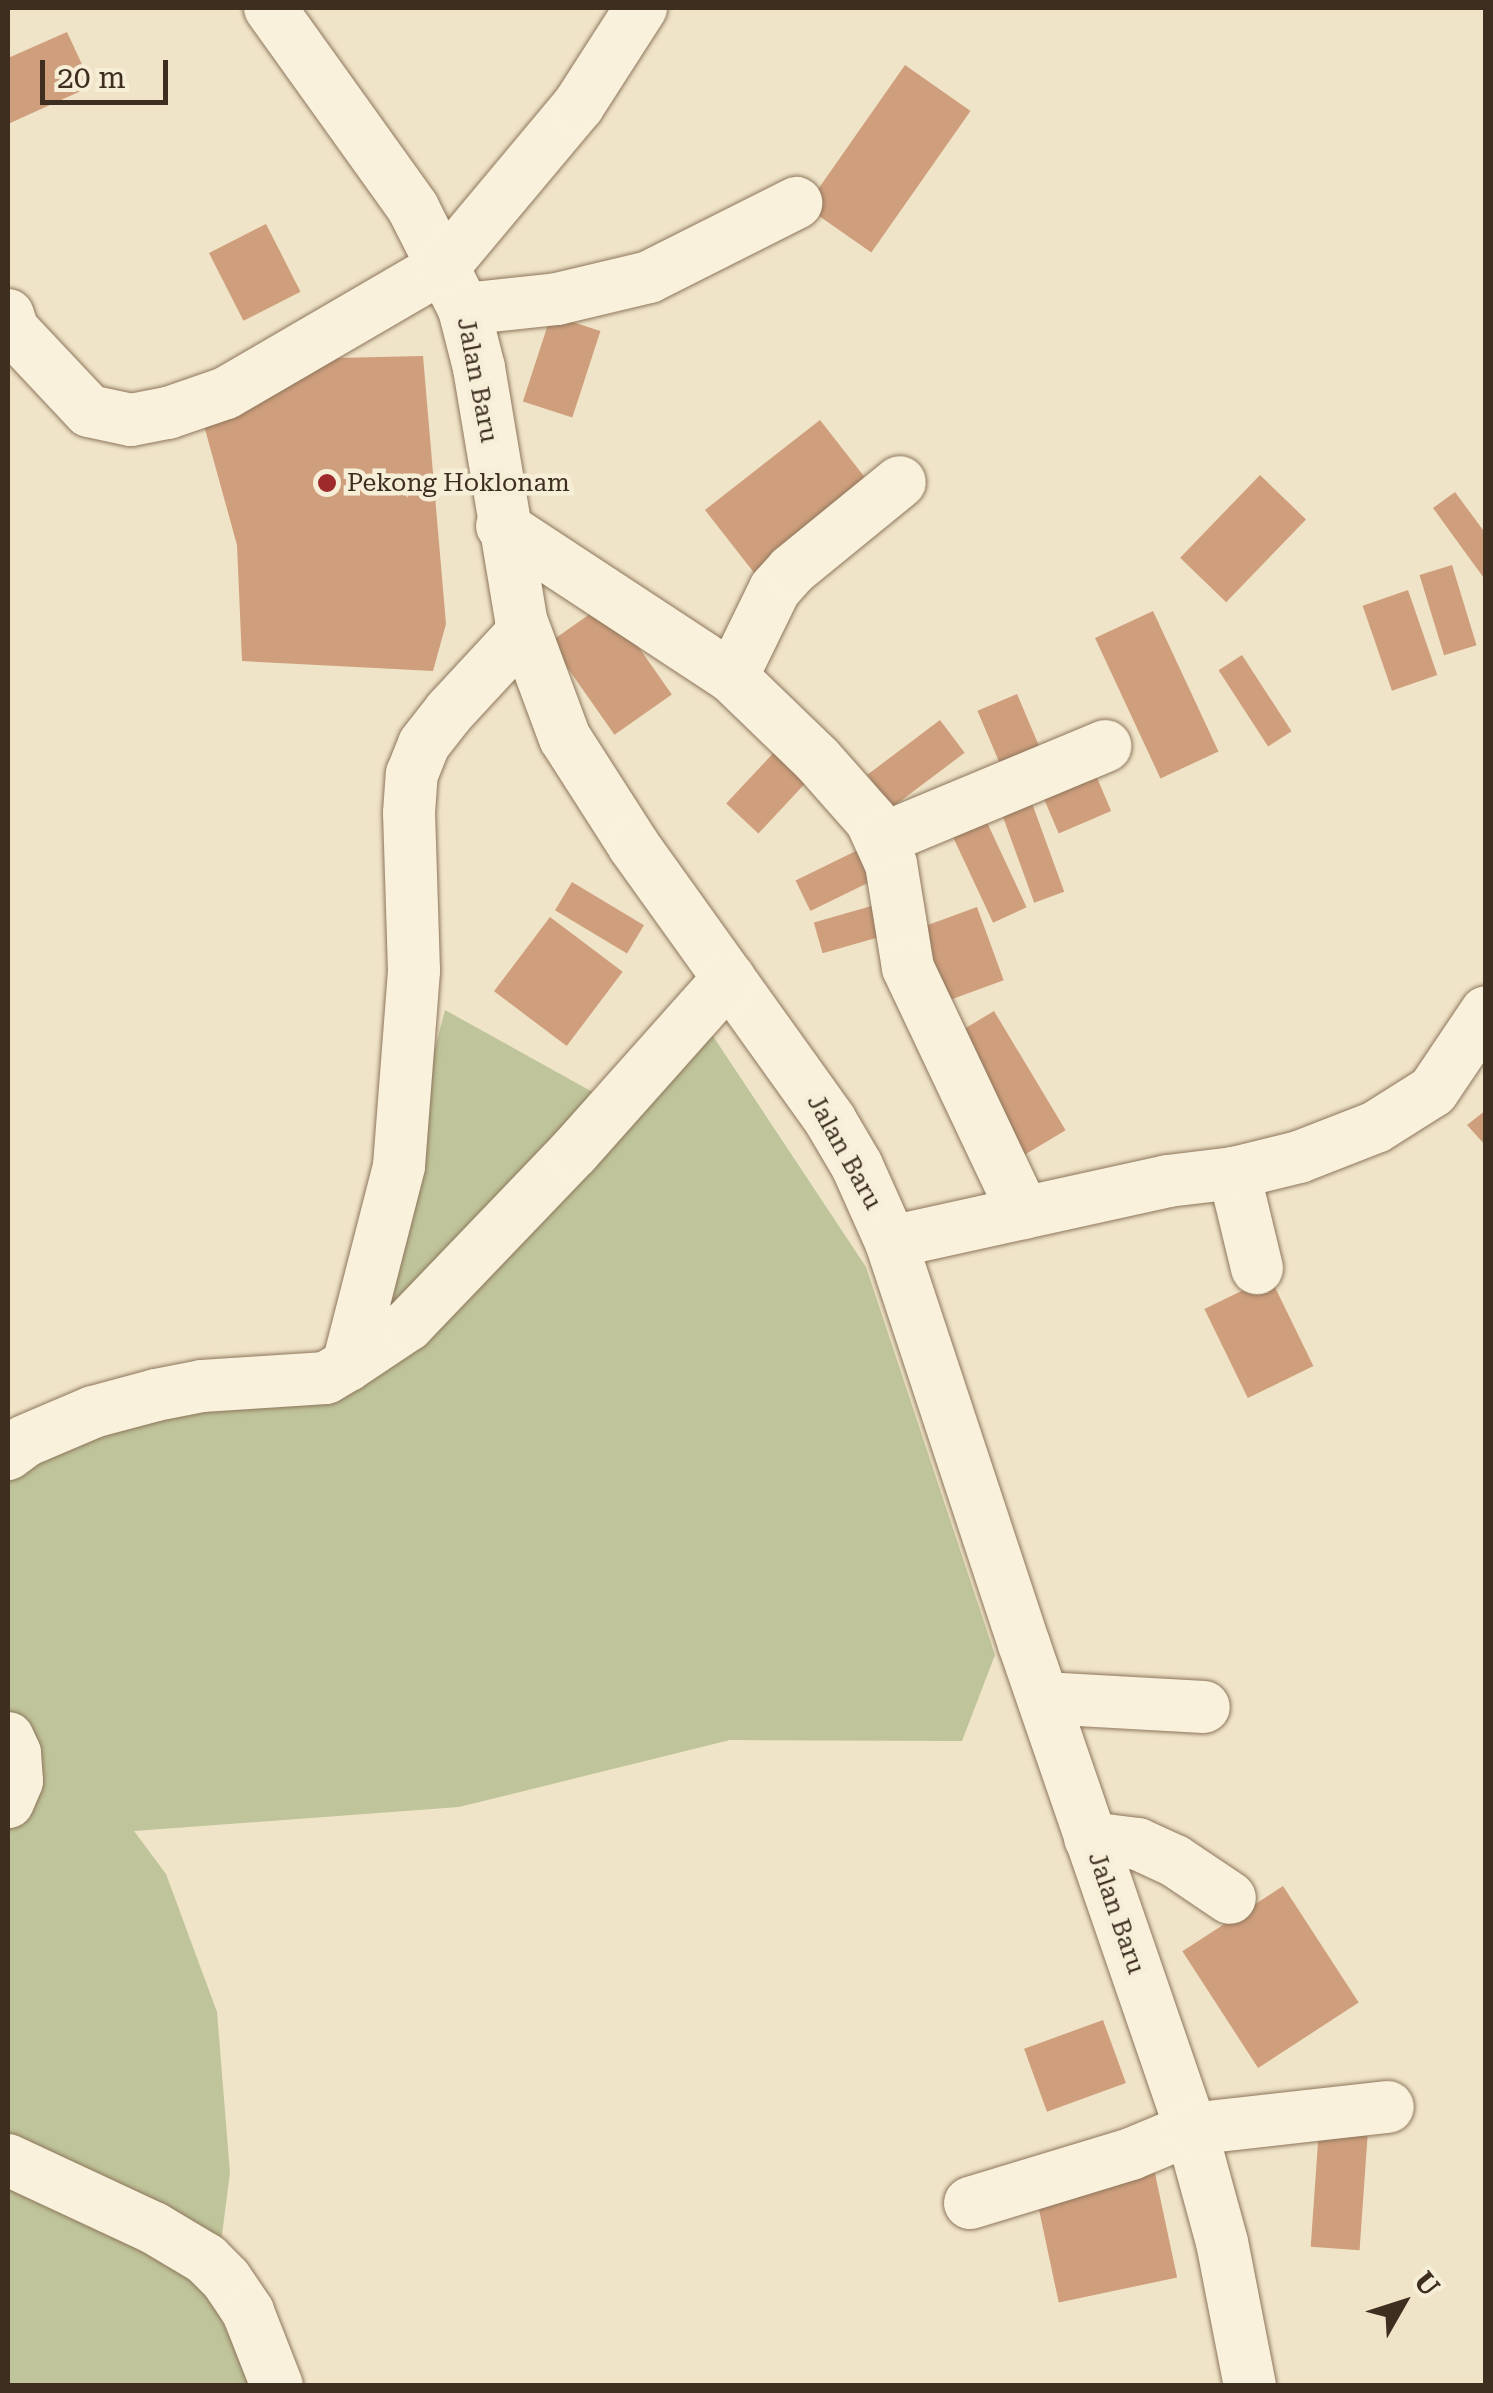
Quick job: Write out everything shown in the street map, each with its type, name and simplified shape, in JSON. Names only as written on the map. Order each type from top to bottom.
[{"type":"street","name":"Jalan Baru","points":[[270,8],[388,170],[454,287],[479,368],[502,526],[524,631],[553,710],[580,764],[830,1120],[891,1242],[1191,2128],[1222,2242],[1250,2386]]},
{"type":"street","points":[[8,315],[13,330],[89,412],[131,420],[168,414],[226,393],[454,287],[641,8]]},
{"type":"street","points":[[454,287],[557,299],[650,277],[796,203]]},
{"type":"street","points":[[732,678],[775,589],[900,482]]},
{"type":"street","points":[[502,526],[732,678],[817,759],[871,820],[891,864],[908,968],[1024,1212]]},
{"type":"street","points":[[348,1364],[399,1166],[414,972],[409,813],[412,774],[424,744],[449,712],[524,631]]},
{"type":"street","points":[[882,840],[1105,746]]},
{"type":"street","points":[[8,1454],[25,1441],[94,1412],[156,1395],[202,1386],[326,1378],[408,1325],[574,1152],[729,978]]},
{"type":"street","points":[[891,1242],[1168,1181],[1234,1173],[1299,1157],[1376,1127],[1417,1105],[1445,1077],[1471,1063],[1486,1012]]},
{"type":"street","points":[[1234,1173],[1257,1268]]},
{"type":"street","points":[[1043,1698],[1204,1708]]},
{"type":"street","points":[[8,1738],[15,1752],[17,1780],[8,1802]]},
{"type":"street","points":[[1090,1838],[1150,1850],[1175,1860],[1230,1898]]},
{"type":"street","points":[[970,2203],[1130,2154],[1191,2128],[1388,2107]]},
{"type":"street","points":[[8,2160],[154,2228],[206,2259],[226,2279],[248,2312],[277,2386]]},
{"type":"green space","points":[[695,1009],[866,1267],[995,1655],[962,1741],[730,1740],[459,1807],[134,1831],[166,1874],[217,2012],[230,2173],[213,2304],[255,2385],[8,2386],[8,1442],[351,1371],[445,1010],[607,1100]]},
{"type":"building","points":[[67,32],[92,86],[8,124],[8,58]]},
{"type":"building","points":[[905,65],[971,111],[871,253],[806,207]]},
{"type":"building","points":[[266,224],[301,292],[243,321],[209,253]]},
{"type":"building","points":[[551,315],[600,331],[572,418],[523,402]]},
{"type":"building","name":"Pekong Hoklonam","points":[[423,356],[446,624],[433,671],[242,661],[237,545],[203,422],[335,358]]},
{"type":"building","points":[[820,420],[870,484],[755,574],[705,510]]},
{"type":"building","points":[[1260,475],[1306,519],[1226,602],[1180,558]]},
{"type":"building","points":[[1455,492],[1486,534],[1486,581],[1433,508]]},
{"type":"building","points":[[1452,565],[1477,645],[1444,655],[1419,575]]},
{"type":"building","points":[[1408,590],[1437,675],[1392,691],[1363,606]]},
{"type":"building","points":[[607,602],[672,695],[614,735],[550,642]]},
{"type":"building","points":[[1153,611],[1219,751],[1161,779],[1095,638]]},
{"type":"building","points":[[1242,655],[1292,731],[1268,747],[1219,670]]},
{"type":"building","points":[[1017,694],[1042,754],[1003,771],[977,711]]},
{"type":"building","points":[[940,720],[965,753],[892,808],[867,775]]},
{"type":"building","points":[[778,748],[810,778],[758,834],[726,804]]},
{"type":"building","points":[[1092,766],[1111,811],[1059,833],[1040,788]]},
{"type":"building","points":[[1029,795],[1064,892],[1034,903],[999,806]]},
{"type":"building","points":[[978,803],[1027,907],[993,923],[944,819]]},
{"type":"building","points":[[862,848],[877,879],[810,911],[795,880]]},
{"type":"building","points":[[572,882],[644,925],[627,954],[555,910]]},
{"type":"building","points":[[882,903],[891,934],[823,953],[814,923]]},
{"type":"building","points":[[977,907],[1004,980],[936,1005],[909,932]]},
{"type":"building","points":[[550,917],[623,972],[567,1046],[494,991]]},
{"type":"building","points":[[994,1011],[1066,1130],[1017,1160],[945,1040]]},
{"type":"building","points":[[1486,1110],[1486,1146],[1467,1125]]},
{"type":"building","points":[[1270,1277],[1313,1366],[1248,1398],[1204,1309]]},
{"type":"building","points":[[1283,1886],[1359,2003],[1258,2068],[1182,1951]]},
{"type":"building","points":[[1103,2020],[1126,2083],[1047,2112],[1024,2049]]},
{"type":"building","points":[[1319,2128],[1368,2131],[1360,2250],[1311,2247]]},
{"type":"building","points":[[1153,2164],[1177,2277],[1059,2303],[1035,2189]]},
{"type":"place","name":"Pekong Hoklonam","points":[[327,483]]}]
